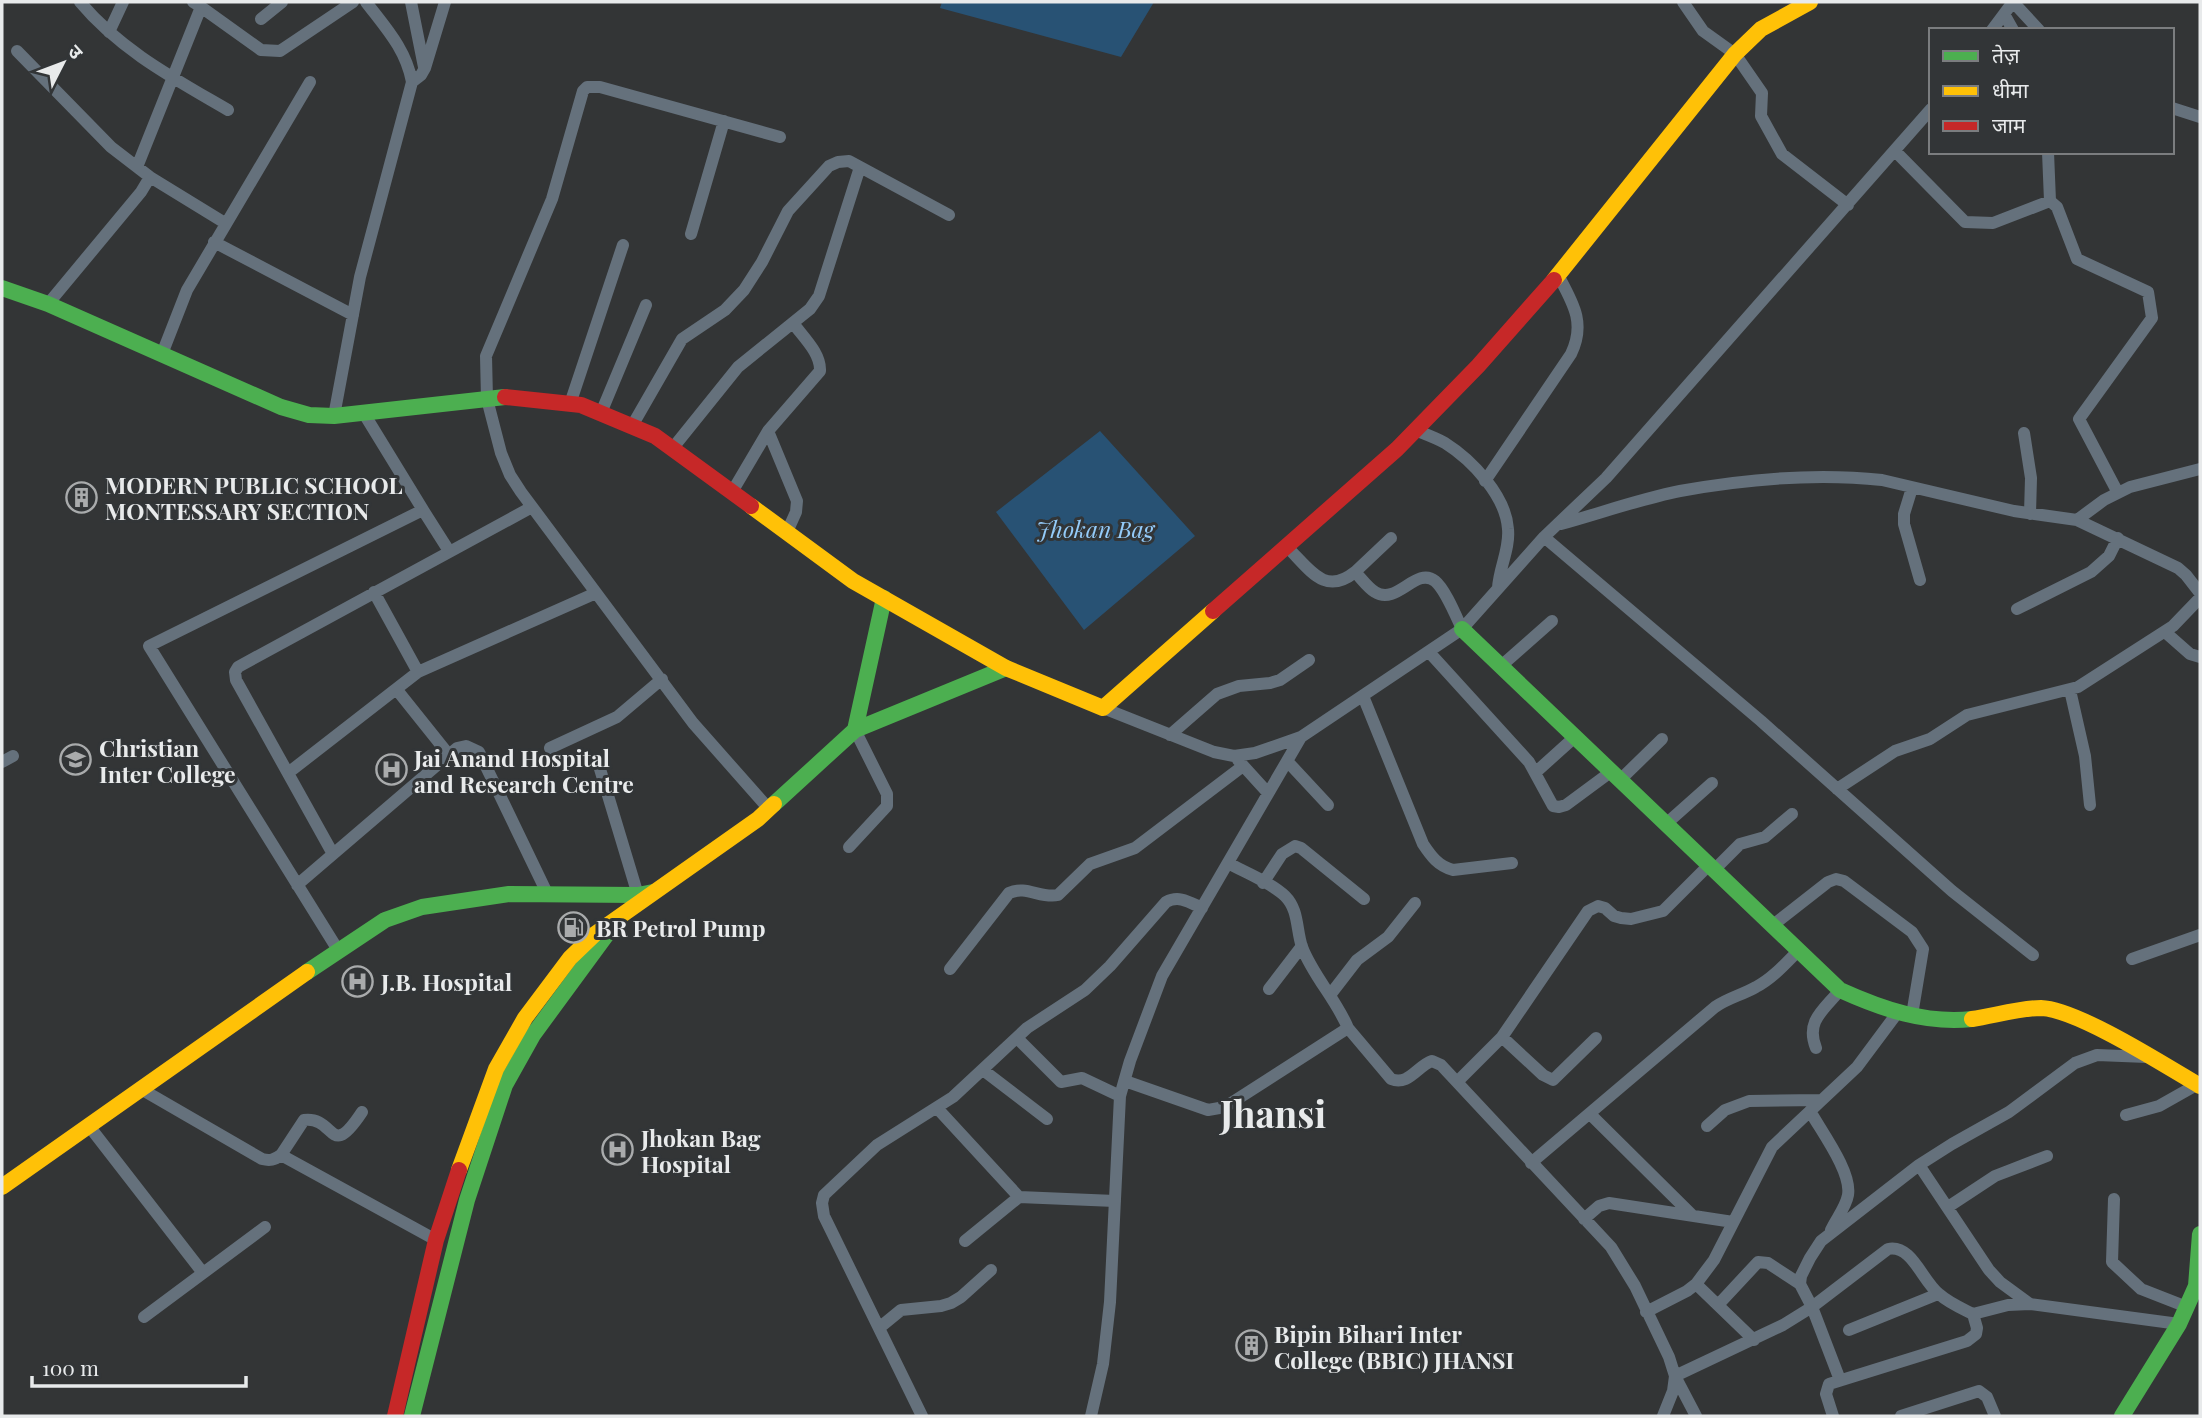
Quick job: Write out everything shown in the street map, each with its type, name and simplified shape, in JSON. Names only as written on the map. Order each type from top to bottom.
[{"type":"street","points":[[80,2],[121,44],[228,110]]},
{"type":"street","points":[[109,32],[123,2]]},
{"type":"street","points":[[261,19],[282,2]]},
{"type":"street","points":[[137,166],[197,4],[261,50],[271,52],[280,51],[353,2]]},
{"type":"street","points":[[334,416],[360,277],[412,82],[408,62],[398,44],[366,2]]},
{"type":"street","points":[[411,2],[425,68]]},
{"type":"street","points":[[412,82],[425,68],[445,2]]},
{"type":"street","points":[[1683,2],[1703,31],[1735,54],[1762,93],[1761,116],[1782,154],[1848,205]]},
{"type":"street","points":[[1103,708],[1416,430],[1478,366],[1559,275],[1735,54],[1761,29],[1810,2]]},
{"type":"street","points":[[1994,28],[2013,2],[2037,28]]},
{"type":"street","points":[[2004,14],[2012,28]]},
{"type":"street","points":[[18,51],[111,147],[150,177],[225,223]]},
{"type":"street","points":[[162,354],[187,290],[310,82]]},
{"type":"street","points":[[769,809],[693,723],[510,475],[501,453],[487,399],[485,370],[490,342],[552,199],[583,91],[592,86],[600,87],[780,137]]},
{"type":"street","points":[[2174,108],[2200,117]]},
{"type":"street","points":[[950,969],[1009,893],[1023,890],[1052,897],[1058,895],[1090,864],[1135,848],[1238,761],[1301,737],[1462,629],[1544,537],[1606,478],[1929,111]]},
{"type":"street","points":[[691,234],[724,121]]},
{"type":"street","points":[[1895,151],[1965,222],[1993,223],[2050,201]]},
{"type":"street","points":[[2048,154],[2050,201],[2057,207],[2077,259],[2148,292],[2152,318],[2079,419],[2118,493]]},
{"type":"street","points":[[632,426],[682,339],[725,310],[754,276],[788,211],[830,166],[849,161],[950,215]]},
{"type":"street","points":[[672,449],[738,367],[810,309],[819,296],[860,167]]},
{"type":"street","points":[[48,304],[141,192],[150,177]]},
{"type":"street","points":[[214,242],[353,315]]},
{"type":"street","points":[[570,404],[623,246]]},
{"type":"street","points":[[1485,481],[1571,354],[1577,340],[1578,326],[1573,303],[1559,275]]},
{"type":"street","points":[[2,288],[48,304],[282,407],[309,415],[334,416],[504,397],[581,405],[655,436],[853,580],[1006,668],[1238,761],[1268,793]]},
{"type":"street","points":[[601,413],[646,305]]},
{"type":"street","points":[[732,492],[768,431],[820,371],[817,355],[793,323]]},
{"type":"street","points":[[363,412],[449,551]]},
{"type":"street","points":[[1416,430],[1456,450],[1485,481],[1504,512],[1508,543],[1499,573],[1498,588]]},
{"type":"street","points":[[768,431],[797,501],[796,512],[787,532]]},
{"type":"street","points":[[2024,433],[2031,478],[2030,514]]},
{"type":"street","points":[[2077,520],[2104,499],[2130,487],[2200,469]]},
{"type":"street","points":[[1558,525],[1678,492],[1763,479],[1862,478],[2030,514],[2077,520],[2178,568],[2200,596],[2165,632],[2078,687],[1967,715],[1930,739],[1895,751],[1837,789]]},
{"type":"street","points":[[1912,488],[1904,514],[1904,524],[1920,580]]},
{"type":"street","points":[[333,854],[236,680],[235,673],[244,662],[532,507]]},
{"type":"street","points":[[338,950],[149,646],[423,510]]},
{"type":"street","points":[[1544,537],[1761,721],[1952,891],[2033,955]]},
{"type":"street","points":[[1286,546],[1328,583],[1345,580],[1391,538]]},
{"type":"street","points":[[2017,609],[2091,572],[2109,556],[2118,538]]},
{"type":"street","points":[[1355,572],[1374,592],[1383,595],[1392,594],[1425,577],[1433,578],[1462,629],[1840,990],[1905,1014],[1960,1020],[2041,1008],[2053,1009],[2116,1038],[2199,1085]]},
{"type":"street","points":[[374,592],[418,672]]},
{"type":"street","points":[[288,773],[418,672],[596,593]]},
{"type":"street","points":[[849,847],[887,806],[887,794],[855,730],[884,598]]},
{"type":"street","points":[[1502,666],[1552,621]]},
{"type":"street","points":[[2165,632],[2189,653],[2200,657]]},
{"type":"street","points":[[1429,652],[1536,772],[1553,806],[1566,805],[1617,775],[1662,739]]},
{"type":"street","points":[[1170,734],[1217,694],[1239,686],[1280,680],[1309,660]]},
{"type":"street","points":[[395,1416],[436,1240],[496,1069],[525,1018],[570,958],[583,944],[769,809],[855,730],[1006,668]]},
{"type":"street","points":[[550,748],[617,717],[662,680]]},
{"type":"street","points":[[397,690],[449,755]]},
{"type":"street","points":[[2070,690],[2085,757],[2090,805]]},
{"type":"street","points":[[1363,696],[1423,844],[1433,858],[1444,868],[1453,870],[1512,863]]},
{"type":"street","points":[[1536,772],[1576,736]]},
{"type":"street","points":[[1091,1416],[1103,1364],[1110,1302],[1120,1096],[1130,1061],[1162,976],[1301,737]]},
{"type":"street","points":[[297,885],[457,748],[466,746],[479,752],[547,893]]},
{"type":"street","points":[[597,759],[638,895]]},
{"type":"street","points":[[1287,761],[1328,805]]},
{"type":"street","points":[[1667,823],[1712,783]]},
{"type":"street","points":[[1457,1082],[1502,1037],[1588,911],[1598,906],[1614,916],[1631,919],[1663,911],[1740,844],[1765,836],[1792,814]]},
{"type":"street","points":[[1263,883],[1282,854],[1295,846],[1364,899]]},
{"type":"street","points":[[1228,863],[1283,894],[1292,904],[1301,946],[1348,1028],[1391,1079],[1398,1082],[1407,1080],[1424,1064],[1432,1061],[1441,1065],[1611,1247],[1627,1270],[1696,1416]]},
{"type":"street","points":[[1646,1311],[1696,1284],[1714,1260],[1772,1147],[1857,1067],[1905,1014],[1923,949],[1912,932],[1844,881],[1836,879],[1828,882],[1773,925]]},
{"type":"street","points":[[2,1187],[338,950],[385,920],[422,906],[509,894],[638,895],[656,892]]},
{"type":"street","points":[[922,1416],[824,1216],[824,1195],[877,1145],[937,1108],[1041,1017],[1092,984],[1166,902],[1173,898],[1182,899],[1202,908]]},
{"type":"street","points":[[1330,995],[1357,960],[1388,937],[1415,903]]},
{"type":"street","points":[[412,1416],[453,1249],[489,1124],[510,1074],[533,1034],[600,948],[617,920]]},
{"type":"street","points":[[2132,959],[2200,935]]},
{"type":"street","points":[[1269,989],[1301,946]]},
{"type":"street","points":[[1531,1163],[1715,1007],[1765,982],[1799,950]]},
{"type":"street","points":[[1816,1048],[1811,1037],[1814,1022],[1840,990]]},
{"type":"street","points":[[1125,1082],[1208,1110],[1224,1107],[1348,1028]]},
{"type":"street","points":[[1502,1037],[1553,1080],[1596,1038]]},
{"type":"street","points":[[1017,1038],[1061,1082],[1082,1079],[1120,1096]]},
{"type":"street","points":[[1829,1233],[1919,1165],[2009,1112],[2075,1063],[2097,1055],[2147,1057]]},
{"type":"street","points":[[983,1070],[1047,1119]]},
{"type":"street","points":[[2126,1115],[2159,1106],[2199,1085]]},
{"type":"street","points":[[141,1089],[261,1159],[275,1160],[281,1155],[304,1120],[315,1121],[338,1136],[343,1136],[362,1112]]},
{"type":"street","points":[[1707,1126],[1725,1110],[1749,1101],[1821,1100]]},
{"type":"street","points":[[937,1108],[1019,1198]]},
{"type":"street","points":[[1800,1284],[1810,1258],[1829,1233],[1848,1197],[1845,1172],[1810,1111]]},
{"type":"street","points":[[1590,1114],[1693,1216]]},
{"type":"street","points":[[89,1126],[203,1273]]},
{"type":"street","points":[[281,1155],[436,1240]]},
{"type":"street","points":[[1948,1207],[1980,1184],[2008,1170],[2047,1156]]},
{"type":"street","points":[[1919,1165],[1989,1270],[2000,1282],[2030,1304]]},
{"type":"street","points":[[965,1241],[1019,1198],[1115,1201]]},
{"type":"street","points":[[2114,1199],[2112,1262],[2141,1289],[2187,1307]]},
{"type":"street","points":[[1584,1219],[1599,1206],[1609,1203],[1733,1222]]},
{"type":"street","points":[[145,1317],[265,1227]]},
{"type":"street","points":[[2122,1416],[2198,1289],[2200,1234]]},
{"type":"street","points":[[1675,1376],[1754,1340],[1812,1307],[1888,1249],[1896,1247],[1904,1251],[1938,1294],[1973,1314],[2008,1305],[2030,1304],[2179,1324]]},
{"type":"street","points":[[1718,1305],[1758,1262],[1768,1263],[1800,1284],[1812,1307],[1840,1380]]},
{"type":"street","points":[[879,1328],[901,1310],[951,1303],[990,1270]]},
{"type":"street","points":[[1696,1284],[1754,1340]]},
{"type":"street","points":[[1849,1330],[1938,1294]]},
{"type":"street","points":[[1833,1416],[1826,1389],[1829,1384],[1967,1340],[1976,1334],[1973,1314]]},
{"type":"street","points":[[1662,1416],[1673,1391],[1675,1376]]},
{"type":"street","points":[[1901,1416],[1979,1391],[1987,1397],[1995,1416]]},
{"type":"green space","points":[[942,2],[1154,2],[1121,57],[940,8]]},
{"type":"green space","name":"Jhokan Bag","points":[[1100,431],[1195,536],[1084,630],[996,512]]},
{"type":"traffic: fast","points":[[2,288],[48,304],[281,407],[309,415],[334,416],[505,397]]},
{"type":"traffic: fast","points":[[855,730],[884,598]]},
{"type":"traffic: fast","points":[[1462,629],[1840,990],[1904,1014],[1937,1019],[1972,1019]]},
{"type":"traffic: fast","points":[[774,804],[855,730],[1006,668]]},
{"type":"traffic: fast","points":[[307,972],[385,920],[422,907],[509,894],[638,895],[653,892]]},
{"type":"traffic: fast","points":[[412,1416],[467,1200],[505,1085],[533,1035],[613,926]]},
{"type":"traffic: fast","points":[[2122,1416],[2179,1324],[2196,1286],[2200,1234]]},
{"type":"traffic: slow","points":[[1554,280],[1735,54],[1761,29],[1810,2]]},
{"type":"traffic: slow","points":[[751,506],[853,581],[1006,668],[1103,708],[1213,611]]},
{"type":"traffic: slow","points":[[459,1170],[496,1069],[525,1018],[570,958],[595,934],[758,819],[774,804]]},
{"type":"traffic: slow","points":[[2,1187],[307,972]]},
{"type":"traffic: slow","points":[[1972,1019],[2033,1008],[2057,1011],[2121,1040],[2200,1086]]},
{"type":"traffic: jam","points":[[1213,611],[1397,449],[1478,366],[1554,280]]},
{"type":"traffic: jam","points":[[505,397],[581,405],[655,436],[751,506]]},
{"type":"traffic: jam","points":[[395,1416],[436,1240],[459,1170]]},
{"type":"place","name":"MODERN PUBLIC SCHOOL MONTESSARY SECTION","points":[[82,497]]},
{"type":"place","name":"Christian Inter College","points":[[76,760]]},
{"type":"place","name":"Jai Anand Hospital and Research Centre","points":[[391,770]]},
{"type":"place","name":"BR Petrol Pump","points":[[573,927]]},
{"type":"place","name":"J.B. Hospital","points":[[358,981]]},
{"type":"place","name":"Jhokan Bag Hospital","points":[[618,1150]]},
{"type":"place","name":"Bipin Bihari Inter College (BBIC) JHANSI","points":[[1251,1346]]},
{"type":"district","name":"Jhansi","points":[[1273,1112]]}]
